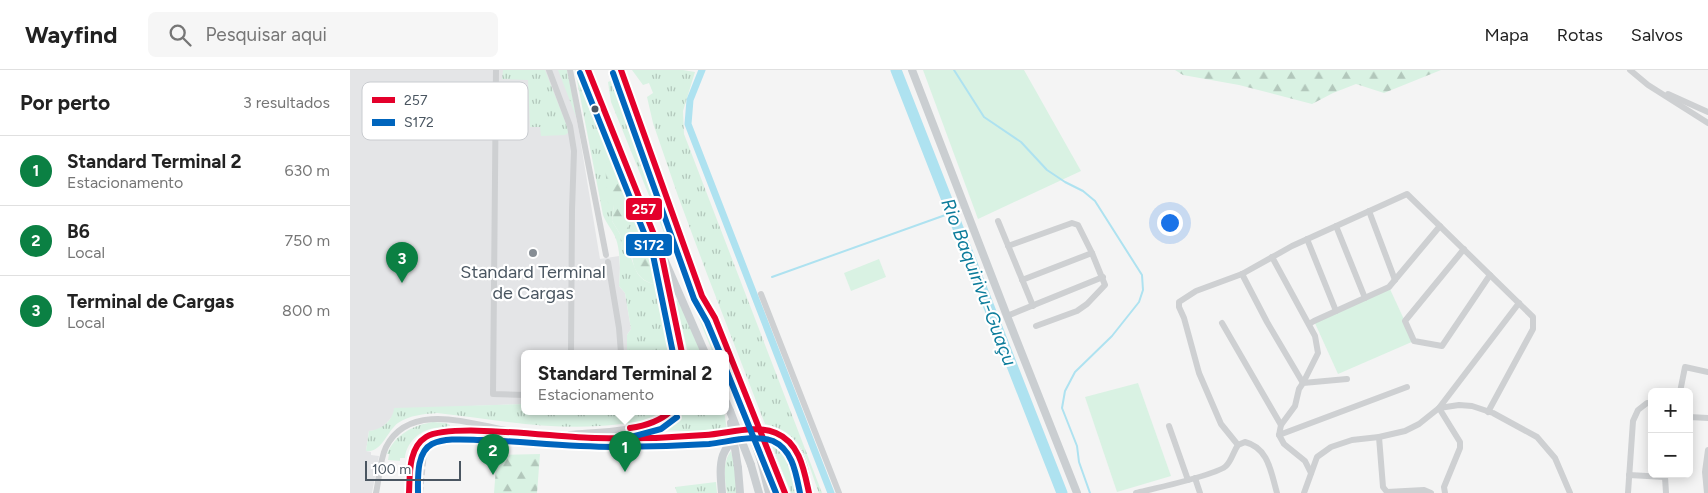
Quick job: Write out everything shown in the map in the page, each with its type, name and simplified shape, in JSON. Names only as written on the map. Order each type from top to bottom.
[{"type":"main road","points":[[588,70],[660,252],[704,350]]},
{"type":"main road","points":[[620,70],[722,350]]},
{"type":"main road","points":[[912,70],[1077,493]]},
{"type":"main road","points":[[702,296],[714,318],[726,350]]},
{"type":"main road","points":[[729,359],[746,405],[768,493]]},
{"type":"main road","points":[[729,369],[772,458],[785,493]]},
{"type":"main road","points":[[730,411],[751,465],[759,493]]},
{"type":"main road","points":[[730,411],[740,493]]},
{"type":"main road","points":[[722,493],[721,470],[723,455],[729,446],[736,439],[749,432],[767,431],[776,433],[790,442],[801,458],[809,493]]},
{"type":"street","points":[[549,70],[568,118],[574,151],[571,350]]},
{"type":"street","points":[[570,70],[607,258],[619,328],[621,350]]},
{"type":"street","points":[[1630,70],[1648,85],[1708,123]]},
{"type":"street","points":[[1648,85],[1708,112]]},
{"type":"street","points":[[495,140],[493,394],[521,395]]},
{"type":"street","points":[[1238,445],[1221,424],[1199,373],[1179,302],[1196,292],[1242,274],[1306,239],[1407,194],[1533,317],[1533,329],[1488,412]]},
{"type":"street","points":[[1369,211],[1395,280]]},
{"type":"street","points":[[998,222],[1032,306]]},
{"type":"street","points":[[1008,246],[1072,223],[1078,225],[1103,277],[1105,286],[1087,304],[1077,311],[1036,326]]},
{"type":"street","points":[[1336,226],[1365,298]]},
{"type":"street","points":[[1309,324],[1389,287],[1440,226]]},
{"type":"street","points":[[1306,239],[1336,311]]},
{"type":"street","points":[[1464,250],[1405,320],[1414,340],[1442,346],[1490,275]]},
{"type":"street","points":[[660,252],[681,350]]},
{"type":"street","points":[[1022,280],[1092,253]]},
{"type":"street","points":[[1272,257],[1315,336],[1318,353],[1299,389],[1295,406],[1281,425],[1279,435],[1284,444],[1306,462],[1311,472]]},
{"type":"street","points":[[1242,274],[1267,322],[1303,383]]},
{"type":"street","points":[[1007,316],[1103,277]]},
{"type":"street","points":[[761,294],[839,493]]},
{"type":"street","points":[[1304,493],[1317,457],[1331,447],[1352,440],[1379,437],[1405,431],[1419,424],[1440,408],[1519,303]]},
{"type":"street","points":[[1222,323],[1281,425]]},
{"type":"street","points":[[1681,388],[1685,366],[1708,372]]},
{"type":"street","points":[[1303,383],[1347,379]]},
{"type":"street","points":[[1279,435],[1407,387]]},
{"type":"street","points":[[1628,493],[1634,421],[1638,410],[1648,403]]},
{"type":"street","points":[[1440,408],[1459,405],[1472,406],[1537,437],[1555,458],[1570,493]]},
{"type":"street","points":[[1440,408],[1460,442],[1460,448],[1444,487],[1445,493]]},
{"type":"street","points":[[488,451],[501,443],[545,436],[638,427],[667,415]]},
{"type":"street","points":[[1693,417],[1708,418]]},
{"type":"street","points":[[376,493],[384,449],[396,433],[417,421],[445,420],[533,435]]},
{"type":"street","points":[[1169,426],[1188,480]]},
{"type":"street","points":[[423,462],[424,451],[428,441],[440,432],[466,431],[545,436],[625,438],[749,432]]},
{"type":"street","points":[[1379,437],[1383,487],[1385,491],[1424,490],[1431,493]]},
{"type":"street","points":[[1136,493],[1223,469],[1238,445],[1240,443],[1248,443],[1262,451],[1268,461],[1277,493]]},
{"type":"street","points":[[1707,493],[1705,472],[1708,450]]},
{"type":"street","points":[[1629,475],[1648,476]]},
{"type":"street","points":[[1195,478],[1200,493]]},
{"type":"street","points":[[1665,478],[1666,493]]},
{"type":"shaded area","points":[[350,70],[567,70],[600,259],[619,256],[619,286],[625,293],[631,329],[627,335],[627,350],[521,350],[521,404],[471,406],[394,415],[380,430],[369,431],[366,451],[371,452],[371,455],[379,456],[372,493],[350,493]]},
{"type":"green space","points":[[503,70],[545,70],[568,133],[565,135],[541,136],[540,127],[530,127],[528,80],[502,79]]},
{"type":"green space","points":[[558,70],[567,70],[577,119]]},
{"type":"green space","points":[[575,70],[577,70],[589,94],[646,233],[660,275],[678,350],[627,350],[627,335],[631,329],[625,293],[619,286],[619,251],[615,236],[603,215]],"holes":[[[611,156],[623,184],[621,186],[631,208],[628,215],[628,237],[622,249],[620,234],[612,221],[614,205]],[[630,255],[656,282],[654,284],[641,277]]]},
{"type":"green space","points":[[632,70],[683,70],[695,72],[683,111],[684,134],[822,493],[819,493],[807,459],[796,441],[778,428],[765,424],[707,274],[653,123],[647,97],[653,93],[649,83],[643,85]]},
{"type":"green space","points":[[923,70],[1024,70],[1081,171],[978,219]]},
{"type":"green space","points":[[1175,70],[1441,70],[1384,93],[1356,84],[1312,104],[1239,85],[1183,75]]},
{"type":"green space","points":[[617,78],[656,177],[718,350],[712,350],[611,102],[608,82]]},
{"type":"green space","points":[[611,156],[631,208],[628,216],[628,237],[622,250],[620,234],[612,221],[614,205],[608,203],[605,165]]},
{"type":"green space","points":[[641,235],[649,252],[656,282],[654,284],[641,278],[634,267],[632,254],[633,240]]},
{"type":"green space","points":[[879,259],[886,277],[851,291],[844,273]]},
{"type":"green space","points":[[1389,287],[1414,341],[1338,374],[1314,321]]},
{"type":"green space","points":[[679,300],[700,350],[687,350],[676,301]]},
{"type":"green space","points":[[1138,383],[1171,476],[1117,492],[1085,397]]},
{"type":"green space","points":[[521,404],[521,415],[657,415],[638,422],[574,427],[529,424],[437,413],[422,414],[407,418],[398,423],[376,449],[366,451],[369,431],[378,429],[386,424],[394,408]]},
{"type":"green space","points":[[672,415],[725,415],[727,430],[711,432],[637,429],[648,427]]},
{"type":"green space","points":[[433,422],[450,425],[423,432],[414,438],[408,447],[405,458],[400,458],[400,461],[388,460],[389,454],[387,454],[390,447],[400,436],[419,425]]},
{"type":"green space","points":[[772,436],[788,445],[793,451],[803,475],[806,493],[791,493],[769,438]]},
{"type":"green space","points":[[731,451],[738,493],[727,493],[725,466]]},
{"type":"green space","points":[[540,454],[537,493],[494,493],[497,455]]},
{"type":"green space","points":[[716,482],[717,493],[677,493],[675,487]]},
{"type":"waterway","points":[[702,70],[690,100],[688,124],[831,493]]},
{"type":"waterway","name":"Rio Baquirivu-Guaçu","points":[[896,70],[1062,493]]},
{"type":"waterway","points":[[954,70],[984,117],[1021,142],[1047,170],[1083,191],[1095,201],[1142,275],[1143,290],[1139,302],[1112,336],[1075,372],[1065,391],[1062,408],[1077,446],[1079,462],[1090,493]]},
{"type":"waterway","points":[[772,277],[951,213]]},
{"type":"tunnel","points":[[420,493],[423,462]]},
{"type":"transit line","name":"257","points":[[588,70],[661,252],[681,350]]},
{"type":"transit line","name":"257","points":[[621,70],[702,296],[715,318],[728,350]]},
{"type":"transit line","name":"S172","points":[[580,73],[653,255],[672,350]]},
{"type":"transit line","name":"S172","points":[[613,73],[694,299],[707,322],[719,350]]},
{"type":"transit line","name":"257","points":[[729,353],[785,493]]},
{"type":"transit line","name":"S172","points":[[729,377],[776,493]]},
{"type":"transit line","name":"257","points":[[630,428],[652,423],[666,415]]},
{"type":"transit line","name":"S172","points":[[631,437],[661,429],[677,417]]},
{"type":"transit line","name":"257","points":[[409,493],[411,462],[416,448],[426,437],[439,433],[481,431],[579,437],[636,438],[691,436],[750,429],[768,430],[791,443],[800,458],[809,493]]},
{"type":"transit line","name":"S172","points":[[418,493],[419,466],[423,453],[432,444],[444,440],[485,440],[626,447],[709,444],[758,438],[773,441],[785,450],[792,463],[800,493]]},
{"type":"place","name":"Standard Terminal de Cargas","points":[[533,253]]},
{"type":"place","name":"Terminal de Cargas","points":[[402,283]]},
{"type":"place","name":"Standard Terminal 2","points":[[625,472]]},
{"type":"place","name":"B6","points":[[493,475]]}]
